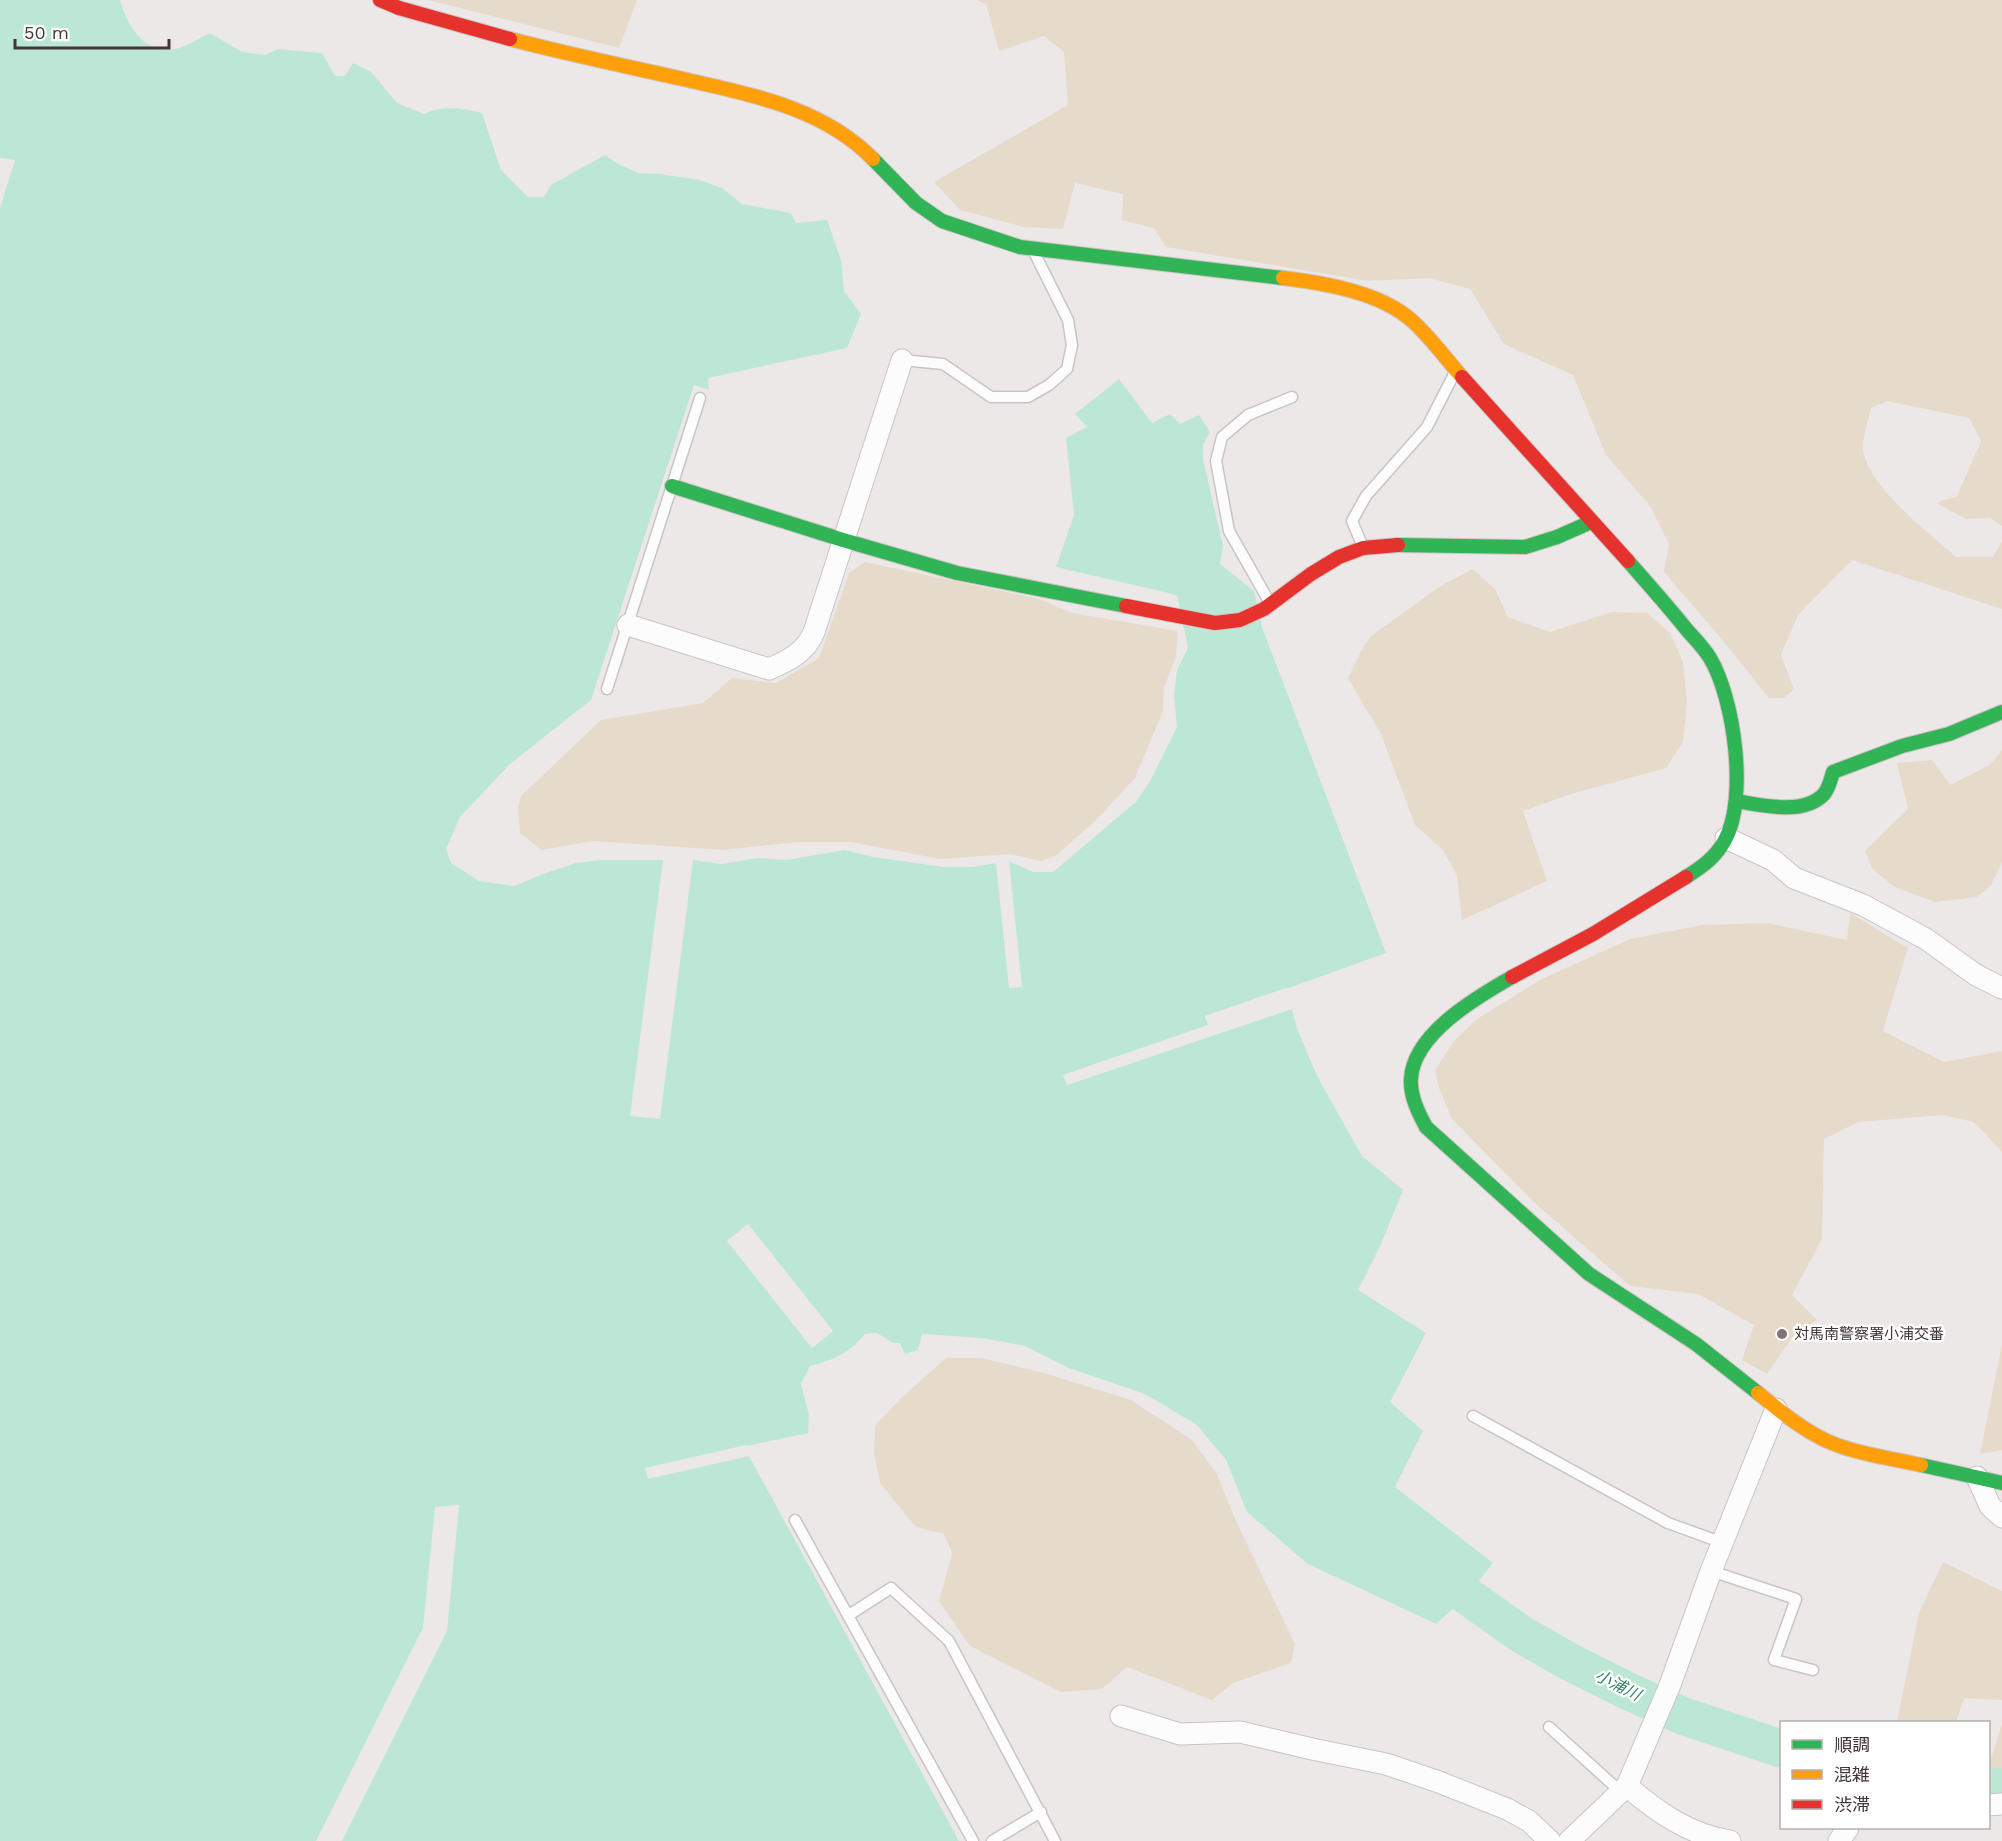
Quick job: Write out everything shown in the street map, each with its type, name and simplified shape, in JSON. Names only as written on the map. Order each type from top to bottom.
[{"type":"street","points":[[380,0],[399,8],[522,42],[752,95],[797,109],[833,126],[863,148],[916,203],[942,221],[974,233],[1032,248],[1287,278],[1369,296],[1392,307],[1410,320],[1590,522],[1662,599],[1710,658],[1727,704],[1737,780],[1736,801],[1726,838],[1716,853],[1702,867],[1593,934],[1514,975],[1457,1013],[1425,1044],[1414,1063],[1410,1081],[1414,1105],[1426,1127],[1589,1274],[1696,1344],[1798,1425],[1827,1441],[1899,1461],[2002,1483]]},
{"type":"street","points":[[628,625],[769,669],[786,662],[803,650],[811,641],[902,360]]},
{"type":"street","points":[[672,486],[957,573],[1215,623],[1240,620],[1268,607],[1311,574],[1339,557],[1364,548],[1406,544],[1525,547],[1557,537],[1590,522]]},
{"type":"street","points":[[1736,801],[1791,807],[1809,803],[1824,794],[1833,772],[1902,746],[1949,734],[2002,712]]},
{"type":"street","points":[[1726,838],[1773,860],[1794,878],[1863,905],[1926,939],[1976,975],[2002,988]]},
{"type":"street","points":[[1569,1841],[1624,1789],[1656,1721],[1711,1571],[1776,1409]]},
{"type":"street","points":[[1977,1477],[1990,1506],[2002,1517]]},
{"type":"street","points":[[1121,1716],[1180,1734],[1240,1732],[1386,1764],[1507,1809],[1529,1821],[1550,1841]]},
{"type":"street","points":[[1624,1789],[1655,1810],[1690,1829],[1730,1841]]},
{"type":"lane","points":[[902,360],[944,364],[991,397],[1028,397],[1048,385],[1067,369],[1072,345],[1068,320],[1032,248]]},
{"type":"lane","points":[[1364,548],[1352,521],[1366,496],[1427,426],[1456,371]]},
{"type":"lane","points":[[1268,607],[1229,531],[1216,462],[1222,437],[1248,415],[1292,397]]},
{"type":"lane","points":[[607,689],[700,398]]},
{"type":"lane","points":[[1473,1416],[1668,1523],[1723,1543]]},
{"type":"lane","points":[[795,1520],[974,1841]]},
{"type":"lane","points":[[1711,1571],[1796,1599],[1774,1660],[1813,1670]]},
{"type":"lane","points":[[849,1616],[891,1588],[949,1641],[1055,1841]]},
{"type":"lane","points":[[1549,1727],[1624,1789]]},
{"type":"lane","points":[[992,1841],[1041,1812]]},
{"type":"shaded area","points":[[0,0],[120,0],[130,25],[149,45],[157,48],[177,49],[210,33],[242,52],[265,55],[278,49],[322,53],[335,76],[345,76],[353,63],[371,72],[397,103],[424,114],[438,109],[453,108],[482,113],[501,170],[528,197],[544,197],[551,185],[605,155],[638,173],[700,180],[722,188],[742,204],[791,213],[796,223],[827,220],[841,260],[844,291],[861,314],[847,348],[708,378],[709,390],[694,385],[591,700],[510,764],[460,817],[446,849],[451,863],[479,881],[514,886],[576,863],[602,860],[663,860],[630,1116],[660,1119],[693,860],[722,864],[757,858],[786,860],[845,850],[873,857],[944,867],[972,867],[1009,861],[1033,872],[1053,872],[1136,802],[1150,781],[1177,727],[1174,696],[1177,670],[1188,648],[1177,595],[1056,567],[1074,515],[1066,438],[1087,427],[1075,414],[1119,379],[1152,423],[1170,414],[1180,424],[1199,415],[1210,432],[1203,445],[1203,459],[1223,546],[1220,564],[1254,591],[1262,627],[1386,953],[1286,989],[1297,1028],[1317,1076],[1362,1156],[1403,1190],[1381,1244],[1358,1290],[1426,1333],[1390,1402],[1423,1431],[1395,1487],[1493,1563],[1467,1596],[1436,1624],[1308,1564],[1247,1512],[1226,1460],[1197,1425],[1145,1394],[1069,1368],[1025,1346],[982,1338],[922,1334],[918,1350],[905,1354],[900,1343],[893,1343],[877,1333],[865,1334],[840,1355],[810,1366],[801,1384],[809,1415],[808,1433],[746,1446],[749,1456],[959,1841],[342,1841],[447,1631],[459,1505],[435,1507],[423,1628],[316,1841],[0,1841]]},
{"type":"shaded area","points":[[428,0],[637,0],[619,48]]},
{"type":"shaded area","points":[[976,0],[2002,0],[2002,526],[1990,518],[1966,519],[1936,503],[1957,496],[1981,441],[1969,418],[1887,401],[1871,408],[1863,449],[1875,478],[1887,493],[1915,522],[1956,557],[1993,557],[2002,541],[2002,609],[1852,560],[1798,615],[1781,655],[1794,689],[1784,698],[1769,698],[1664,572],[1669,544],[1650,506],[1606,455],[1573,375],[1504,344],[1470,289],[1429,278],[1369,281],[1166,247],[1154,228],[1122,220],[1123,194],[1075,183],[1063,229],[1024,227],[960,210],[934,182],[1068,105],[1064,52],[1044,36],[999,51],[986,4]]},
{"type":"shaded area","points":[[865,562],[1039,599],[1073,613],[1178,631],[1176,656],[1164,688],[1163,711],[1135,778],[1096,820],[1057,855],[1041,861],[1010,854],[940,859],[851,842],[796,842],[724,850],[593,841],[541,850],[520,833],[518,807],[521,796],[601,720],[703,703],[732,678],[776,683],[819,658],[849,573]]},
{"type":"shaded area","points":[[1473,569],[1495,589],[1508,617],[1550,632],[1612,612],[1647,613],[1670,633],[1683,662],[1687,702],[1683,742],[1666,768],[1571,794],[1523,811],[1547,881],[1462,920],[1457,876],[1443,850],[1415,825],[1381,734],[1348,678],[1371,636],[1442,585]]},
{"type":"shaded area","points":[[2002,750],[2002,863],[1991,885],[1977,897],[1935,902],[1895,887],[1873,870],[1865,851],[1908,809],[1897,763],[1932,760],[1950,785],[1990,765]]},
{"type":"shaded area","points":[[1850,913],[1908,948],[1883,1031],[1944,1062],[2002,1051],[2002,1152],[1974,1122],[1942,1115],[1858,1122],[1824,1139],[1822,1239],[1792,1295],[1817,1320],[1794,1335],[1767,1374],[1742,1360],[1754,1325],[1698,1294],[1630,1286],[1536,1204],[1452,1119],[1439,1088],[1435,1070],[1454,1041],[1477,1019],[1540,980],[1630,939],[1702,925],[1768,923],[1847,940]]},
{"type":"shaded area","points":[[2002,1344],[2002,1450],[1980,1454]]},
{"type":"shaded area","points":[[946,1358],[981,1358],[1044,1373],[1131,1400],[1192,1440],[1217,1474],[1235,1519],[1295,1644],[1291,1663],[1233,1683],[1212,1700],[1127,1667],[1102,1689],[1061,1692],[970,1646],[939,1601],[952,1553],[944,1534],[916,1527],[880,1483],[874,1454],[875,1426],[899,1400]]},
{"type":"shaded area","points":[[1943,1562],[2002,1591],[2002,1700],[1964,1698],[1956,1721],[1897,1721],[1919,1613]]},
{"type":"shaded area","points":[[2002,1724],[2002,1768],[1990,1769],[1990,1762]]},
{"type":"pier","points":[[0,158],[15,160],[0,208]]},
{"type":"pier","points":[[1009,861],[1022,987],[1009,988],[996,863]]},
{"type":"pier","points":[[1286,988],[1292,1009],[1067,1085],[1063,1075],[1208,1025],[1205,1016]]},
{"type":"pier","points":[[748,1224],[833,1331],[812,1348],[727,1241]]},
{"type":"pier","points":[[746,1445],[749,1456],[648,1479],[645,1468]]},
{"type":"waterway","name":"小浦川","points":[[1467,1596],[1521,1634],[1630,1692],[1683,1716],[1780,1748]]},
{"type":"waterway","name":"小浦川","points":[[1990,1787],[2002,1787]]},
{"type":"traffic: fast","points":[[873,159],[916,203],[942,221],[1020,247],[1283,278]]},
{"type":"traffic: fast","points":[[672,486],[957,573],[1126,606]]},
{"type":"traffic: fast","points":[[1398,545],[1525,547],[1557,537],[1591,522]]},
{"type":"traffic: fast","points":[[1628,561],[1710,658],[1726,697],[1731,722],[1737,775],[1732,822],[1725,840],[1713,857],[1686,877]]},
{"type":"traffic: fast","points":[[1736,801],[1782,807],[1805,805],[1816,801],[1824,794],[1833,772],[1902,746],[1949,734],[2002,712]]},
{"type":"traffic: fast","points":[[1512,977],[1465,1006],[1435,1032],[1423,1047],[1414,1063],[1411,1085],[1415,1104],[1426,1127],[1589,1274],[1696,1344],[1758,1393]]},
{"type":"traffic: fast","points":[[1921,1465],[2002,1483]]},
{"type":"traffic: slow","points":[[510,39],[760,98],[808,115],[831,127],[853,141],[873,159]]},
{"type":"traffic: slow","points":[[1283,278],[1350,290],[1367,295],[1397,310],[1423,332],[1462,377]]},
{"type":"traffic: slow","points":[[1758,1393],[1800,1425],[1827,1441],[1861,1452],[1921,1465]]},
{"type":"traffic: jam","points":[[380,0],[399,8],[510,39]]},
{"type":"traffic: jam","points":[[1462,377],[1628,561]]},
{"type":"traffic: jam","points":[[1126,606],[1215,623],[1240,620],[1264,609],[1311,574],[1339,557],[1363,548],[1398,545]]},
{"type":"traffic: jam","points":[[1512,977],[1593,934],[1686,877]]},
{"type":"place","name":"対馬南警察署小浦交番","points":[[1782,1334]]}]
